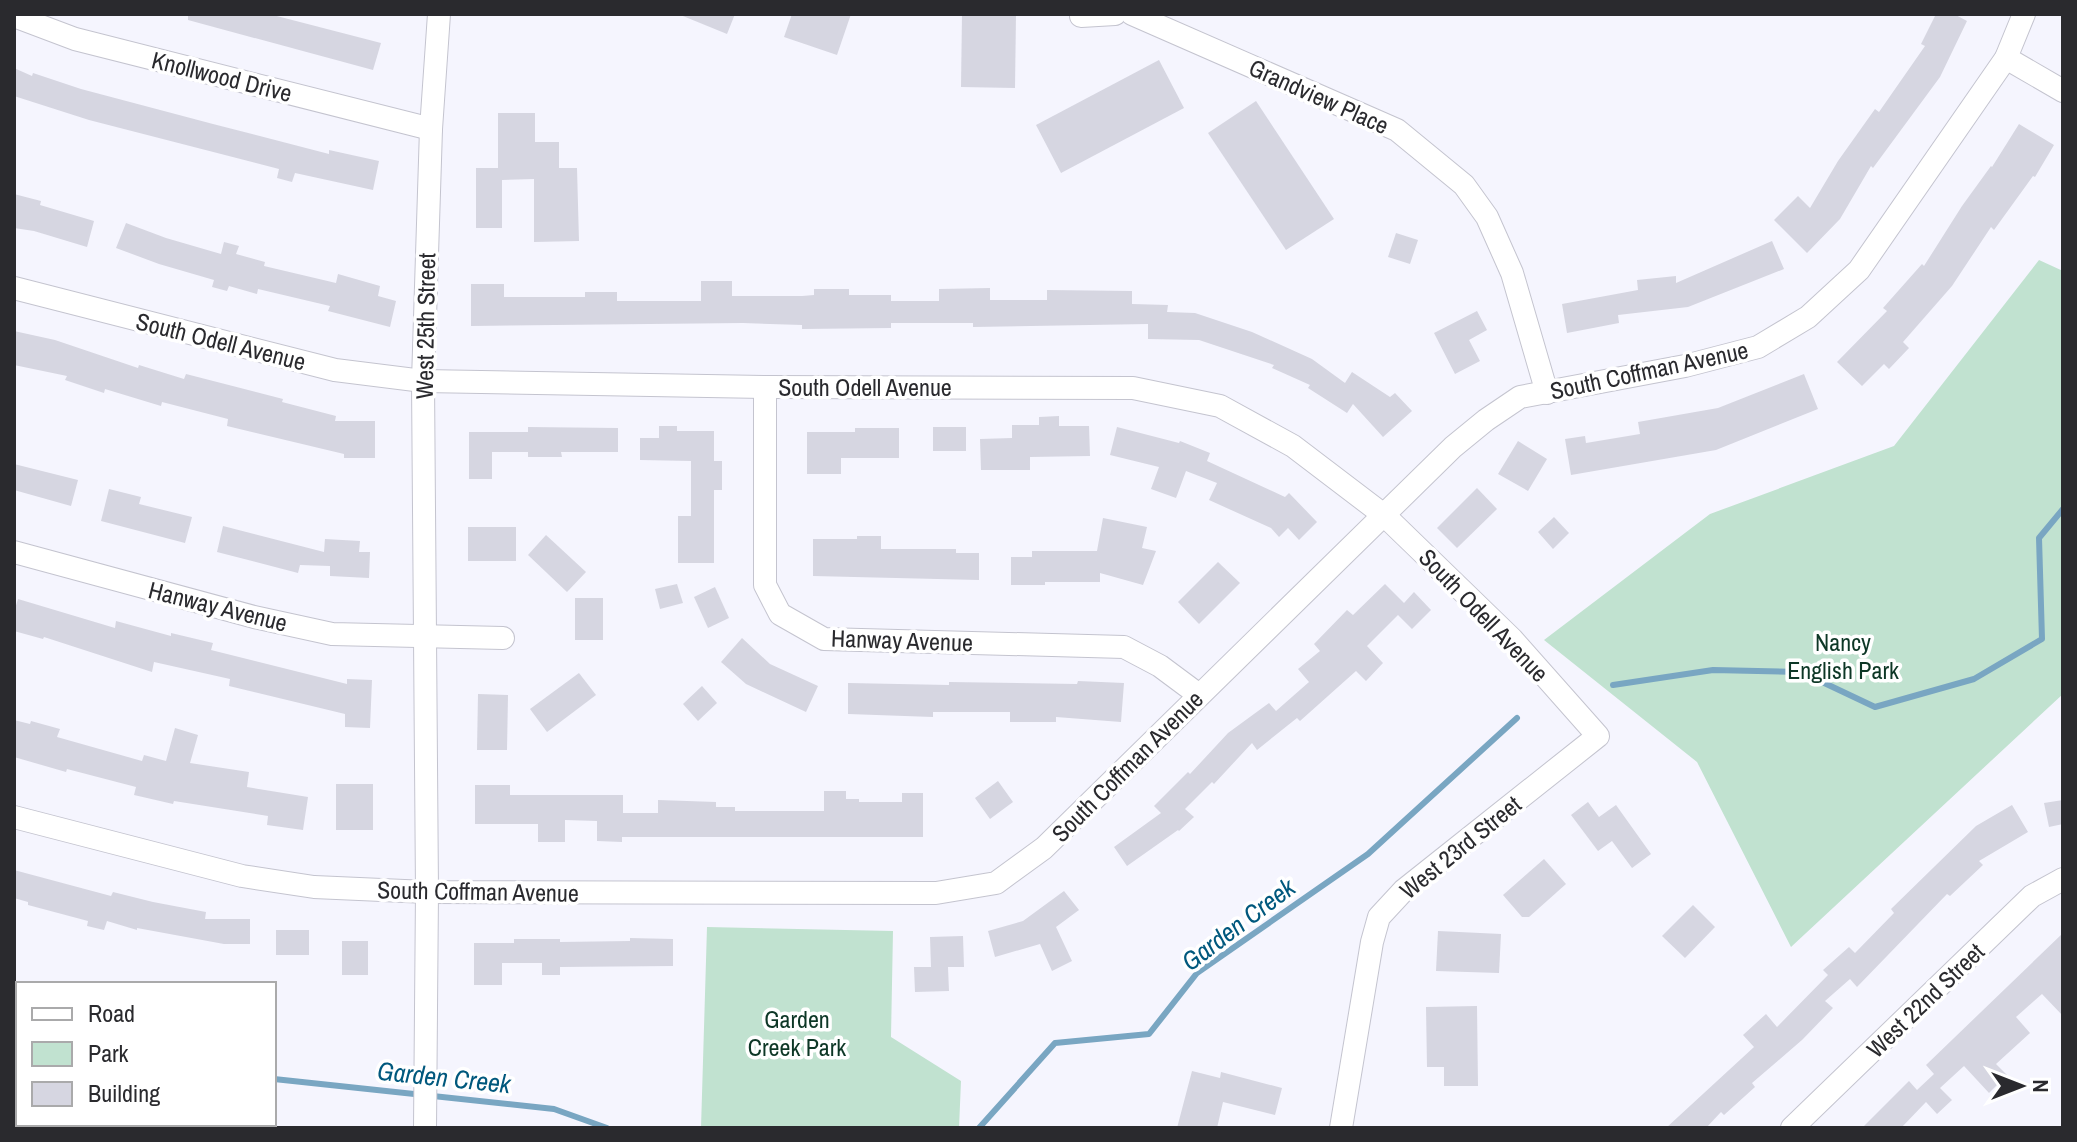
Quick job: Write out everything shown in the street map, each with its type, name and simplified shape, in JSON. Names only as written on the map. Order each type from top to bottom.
[{"type":"street","name":"West 25th Street","points":[[425,1128],[427,892],[423,381],[431,129],[439,14]]},
{"type":"street","points":[[1081,16],[1115,14]]},
{"type":"street","name":"Grandview Place","points":[[1132,14],[1397,130],[1464,185],[1487,217],[1512,273],[1547,393]]},
{"type":"street","name":"South Coffman Avenue","points":[[14,817],[242,876],[314,887],[427,892],[936,893],[996,883],[1044,848],[1453,447],[1486,420],[1520,397],[1685,366],[1758,347],[1808,317],[1859,270],[2006,58],[2024,14]]},
{"type":"street","name":"Knollwood Drive","points":[[14,16],[75,39],[431,129]]},
{"type":"street","points":[[2006,58],[2063,91]]},
{"type":"street","name":"South Odell Avenue","points":[[14,288],[335,370],[423,381],[765,387],[1133,388],[1220,406],[1293,446],[1385,516],[1512,639],[1598,736]]},
{"type":"street","name":"Hanway Avenue","points":[[765,387],[765,585],[780,614],[824,639],[1124,647],[1160,666],[1199,695]]},
{"type":"street","name":"Hanway Avenue","points":[[14,552],[254,617],[332,634],[426,638]]},
{"type":"street","points":[[426,638],[503,638]]},
{"type":"street","name":"West 23rd Street","points":[[1341,1128],[1372,942],[1379,917],[1404,890],[1598,736]]},
{"type":"street","name":"West 22nd Street","points":[[1792,1128],[2032,896],[2063,879]]},
{"type":"green space","name":"Nancy English Park","points":[[2039,260],[2063,271],[2063,694],[1791,947],[1697,762],[1544,640],[1710,514],[1894,446]]},
{"type":"green space","name":"Garden Creek Park","points":[[707,927],[893,931],[891,1037],[961,1081],[959,1128],[701,1128]]},
{"type":"building","points":[[188,14],[269,14],[381,43],[373,70],[188,20]]},
{"type":"building","points":[[678,14],[735,14],[727,34]]},
{"type":"building","points":[[792,14],[851,14],[837,55],[784,37]]},
{"type":"building","points":[[962,14],[1016,14],[1015,88],[961,87]]},
{"type":"building","points":[[1936,14],[1954,14],[1967,21],[1940,77],[1873,168],[1871,166],[1840,219],[1807,253],[1774,220],[1798,196],[1810,208],[1838,161],[1875,109],[1879,112],[1925,46],[1921,44]]},
{"type":"building","points":[[1159,60],[1184,108],[1061,173],[1036,125]]},
{"type":"building","points":[[14,68],[32,76],[33,73],[81,89],[329,154],[329,150],[379,161],[373,190],[295,173],[292,182],[277,178],[279,169],[89,120],[14,96]]},
{"type":"building","points":[[1256,101],[1334,219],[1286,250],[1208,133]]},
{"type":"building","points":[[498,113],[535,113],[535,142],[559,142],[559,168],[577,168],[579,241],[534,242],[534,179],[502,180],[502,228],[476,228],[476,168],[498,168]]},
{"type":"building","points":[[2019,124],[2054,145],[2035,177],[1994,230],[1991,227],[1952,286],[1903,342],[1909,348],[1889,369],[1884,364],[1862,386],[1837,362],[1887,311],[1883,308],[1922,264],[1924,266]]},
{"type":"building","points":[[14,194],[94,221],[87,247],[14,228]]},
{"type":"building","points":[[126,223],[221,254],[224,242],[239,246],[236,254],[265,262],[264,266],[336,283],[338,274],[380,286],[378,296],[396,301],[390,327],[328,311],[330,306],[258,289],[257,294],[229,286],[227,291],[212,287],[214,280],[116,248]]},
{"type":"building","points":[[1396,233],[1418,240],[1410,264],[1388,257]]},
{"type":"building","points":[[1772,241],[1784,269],[1688,307],[1618,315],[1619,323],[1567,333],[1562,304],[1638,290],[1637,280],[1676,276],[1676,283]]},
{"type":"building","points":[[701,281],[732,281],[732,296],[802,296],[814,295],[814,289],[849,289],[849,295],[891,295],[891,301],[939,301],[939,289],[990,288],[990,300],[1047,300],[1047,290],[1132,291],[1132,304],[1168,305],[1167,312],[1195,313],[1252,332],[1312,359],[1345,383],[1352,372],[1390,397],[1395,393],[1412,411],[1383,437],[1353,404],[1347,413],[1308,388],[1310,385],[1272,368],[1274,365],[1199,340],[1148,339],[1148,324],[973,327],[973,323],[891,323],[891,328],[802,329],[802,325],[743,323],[471,326],[471,284],[504,284],[504,297],[585,297],[585,292],[617,292],[617,301],[701,301]]},
{"type":"building","points":[[1477,311],[1487,330],[1469,340],[1480,361],[1455,374],[1434,333]]},
{"type":"building","points":[[14,331],[55,340],[138,368],[139,365],[184,379],[186,374],[283,399],[282,402],[336,416],[335,421],[375,421],[375,458],[344,458],[344,454],[227,426],[228,419],[162,402],[161,406],[105,389],[104,393],[65,380],[67,376],[14,365]]},
{"type":"building","points":[[1804,374],[1818,409],[1716,450],[1571,475],[1565,439],[1585,436],[1586,443],[1640,434],[1638,422],[1718,408]]},
{"type":"building","points":[[1059,416],[1059,426],[1089,426],[1090,456],[1030,457],[1030,470],[981,470],[980,439],[1012,438],[1012,425],[1039,425],[1039,417]]},
{"type":"building","points":[[659,426],[677,426],[677,431],[714,431],[714,461],[722,461],[722,490],[714,490],[714,563],[678,563],[678,516],[691,516],[691,461],[640,460],[640,438],[659,438]]},
{"type":"building","points":[[528,427],[618,428],[618,452],[561,452],[562,457],[528,457],[528,452],[492,452],[492,479],[469,479],[469,432],[528,432]]},
{"type":"building","points":[[933,427],[966,427],[966,451],[933,451]]},
{"type":"building","points":[[1117,427],[1180,441],[1210,453],[1207,461],[1285,497],[1289,493],[1317,522],[1299,540],[1288,528],[1279,537],[1271,528],[1209,500],[1217,483],[1186,471],[1176,498],[1151,489],[1159,467],[1110,455]]},
{"type":"building","points":[[855,428],[899,428],[899,458],[841,458],[841,474],[807,474],[807,432],[855,432]]},
{"type":"building","points":[[1518,441],[1547,459],[1528,491],[1498,474]]},
{"type":"building","points":[[14,464],[78,480],[71,506],[14,490]]},
{"type":"building","points":[[1477,488],[1497,509],[1457,548],[1437,528]]},
{"type":"building","points":[[109,489],[141,497],[139,504],[192,517],[185,543],[101,521]]},
{"type":"building","points":[[1554,517],[1569,533],[1553,549],[1538,532]]},
{"type":"building","points":[[1103,518],[1147,527],[1142,548],[1156,551],[1143,585],[1100,573],[1100,582],[1011,585],[1011,557],[1032,557],[1032,551],[1097,551]]},
{"type":"building","points":[[223,526],[324,552],[325,539],[360,541],[359,552],[370,552],[369,578],[330,576],[330,566],[300,565],[298,573],[217,552]]},
{"type":"building","points":[[468,527],[516,527],[516,561],[468,561]]},
{"type":"building","points":[[546,535],[586,572],[567,592],[528,555]]},
{"type":"building","points":[[857,536],[881,536],[881,549],[956,549],[956,553],[979,553],[979,580],[813,576],[813,539],[857,539]]},
{"type":"building","points":[[1218,562],[1240,583],[1199,624],[1178,602]]},
{"type":"building","points":[[677,584],[683,603],[660,609],[655,589]]},
{"type":"building","points":[[1385,584],[1404,603],[1414,592],[1431,610],[1412,629],[1398,615],[1367,646],[1383,663],[1366,681],[1356,671],[1300,721],[1297,718],[1257,750],[1252,743],[1214,784],[1212,782],[1185,809],[1194,817],[1179,831],[1127,866],[1114,847],[1161,813],[1154,806],[1188,772],[1190,774],[1228,733],[1269,703],[1276,711],[1309,682],[1298,669],[1320,651],[1314,644],[1347,610],[1353,615]]},
{"type":"building","points":[[715,587],[729,618],[708,628],[694,597]]},
{"type":"building","points":[[575,598],[603,598],[603,640],[575,640]]},
{"type":"building","points":[[18,599],[115,628],[116,621],[171,636],[171,633],[213,643],[211,650],[347,684],[347,679],[372,680],[370,728],[345,727],[345,714],[229,686],[230,679],[154,662],[152,672],[44,637],[14,631]]},
{"type":"building","points":[[742,638],[770,664],[818,686],[806,712],[746,684],[721,662]]},
{"type":"building","points":[[579,673],[596,695],[547,732],[530,709]]},
{"type":"building","points":[[1078,681],[1124,683],[1121,722],[1056,717],[1056,722],[1010,722],[1010,712],[933,712],[933,717],[848,714],[848,683],[1077,684]]},
{"type":"building","points":[[702,686],[717,703],[698,721],[683,704]]},
{"type":"building","points":[[478,694],[508,695],[507,750],[477,750]]},
{"type":"building","points":[[14,720],[60,729],[57,737],[142,761],[144,755],[166,761],[175,728],[198,735],[190,763],[249,772],[247,787],[308,797],[303,830],[267,825],[268,816],[174,801],[173,804],[134,795],[136,787],[14,757]]},
{"type":"building","points":[[998,781],[1013,802],[990,819],[975,798]]},
{"type":"building","points":[[336,784],[373,784],[373,830],[336,830]]},
{"type":"building","points":[[475,785],[510,785],[510,795],[623,795],[623,813],[658,813],[658,800],[716,802],[716,807],[735,807],[735,811],[824,811],[824,791],[846,791],[846,799],[859,799],[859,802],[902,802],[902,793],[923,793],[923,837],[622,837],[622,842],[597,841],[597,821],[565,820],[565,842],[538,842],[538,824],[475,824]]},
{"type":"building","points":[[2063,800],[2063,824],[2049,827],[2044,803]]},
{"type":"building","points":[[1588,802],[1599,817],[1616,805],[1651,854],[1632,868],[1612,841],[1598,851],[1571,815]]},
{"type":"building","points":[[2012,805],[2028,832],[1979,861],[1983,865],[1950,896],[1947,894],[1857,987],[1850,979],[1825,1001],[1833,1008],[1802,1040],[1752,1083],[1755,1087],[1724,1115],[1721,1112],[1706,1128],[1666,1128],[1754,1047],[1743,1035],[1766,1014],[1777,1027],[1828,975],[1823,970],[1849,947],[1855,953],[1894,913],[1891,909],[1976,826]]},
{"type":"building","points":[[1544,859],[1566,884],[1529,917],[1522,917],[1503,895]]},
{"type":"building","points":[[14,870],[111,896],[113,892],[206,912],[205,919],[250,919],[250,944],[224,944],[137,930],[107,921],[104,930],[87,926],[88,921],[28,905],[28,902],[14,898]]},
{"type":"building","points":[[1064,891],[1079,910],[1056,927],[1072,961],[1052,971],[1040,944],[995,957],[988,931],[1023,921]]},
{"type":"building","points":[[1693,905],[1715,927],[1685,958],[1662,936]]},
{"type":"building","points":[[276,930],[309,930],[309,955],[276,955]]},
{"type":"building","points":[[1438,931],[1501,934],[1499,973],[1436,971]]},
{"type":"building","points":[[2063,933],[2063,1016],[2042,994],[2016,1017],[2030,1033],[1996,1064],[2007,1075],[1989,1093],[1964,1066],[1940,1088],[1952,1100],[1937,1114],[1926,1102],[1901,1128],[1862,1128],[1909,1081],[1917,1090],[1934,1074],[1926,1065]]},
{"type":"building","points":[[963,936],[964,967],[948,967],[949,991],[915,992],[914,967],[931,967],[930,937]]},
{"type":"building","points":[[630,938],[673,939],[673,966],[560,967],[560,975],[542,975],[542,963],[502,963],[502,985],[474,985],[474,943],[514,943],[514,939],[630,941]]},
{"type":"building","points":[[342,941],[368,941],[368,975],[342,975]]},
{"type":"building","points":[[1477,1006],[1478,1086],[1444,1086],[1444,1067],[1427,1067],[1426,1007]]},
{"type":"building","points":[[1192,1071],[1220,1078],[1221,1072],[1282,1088],[1275,1115],[1223,1102],[1217,1128],[1177,1128]]},
{"type":"waterway","name":"Garden Creek","points":[[1613,685],[1713,670],[1801,672],[1875,707],[1974,679],[2042,639],[2039,538],[2063,509]]},
{"type":"waterway","name":"Garden Creek","points":[[979,1128],[1055,1043],[1149,1034],[1197,973],[1368,854],[1517,718]]},
{"type":"waterway","name":"Garden Creek","points":[[276,1079],[554,1109],[607,1128]]}]
